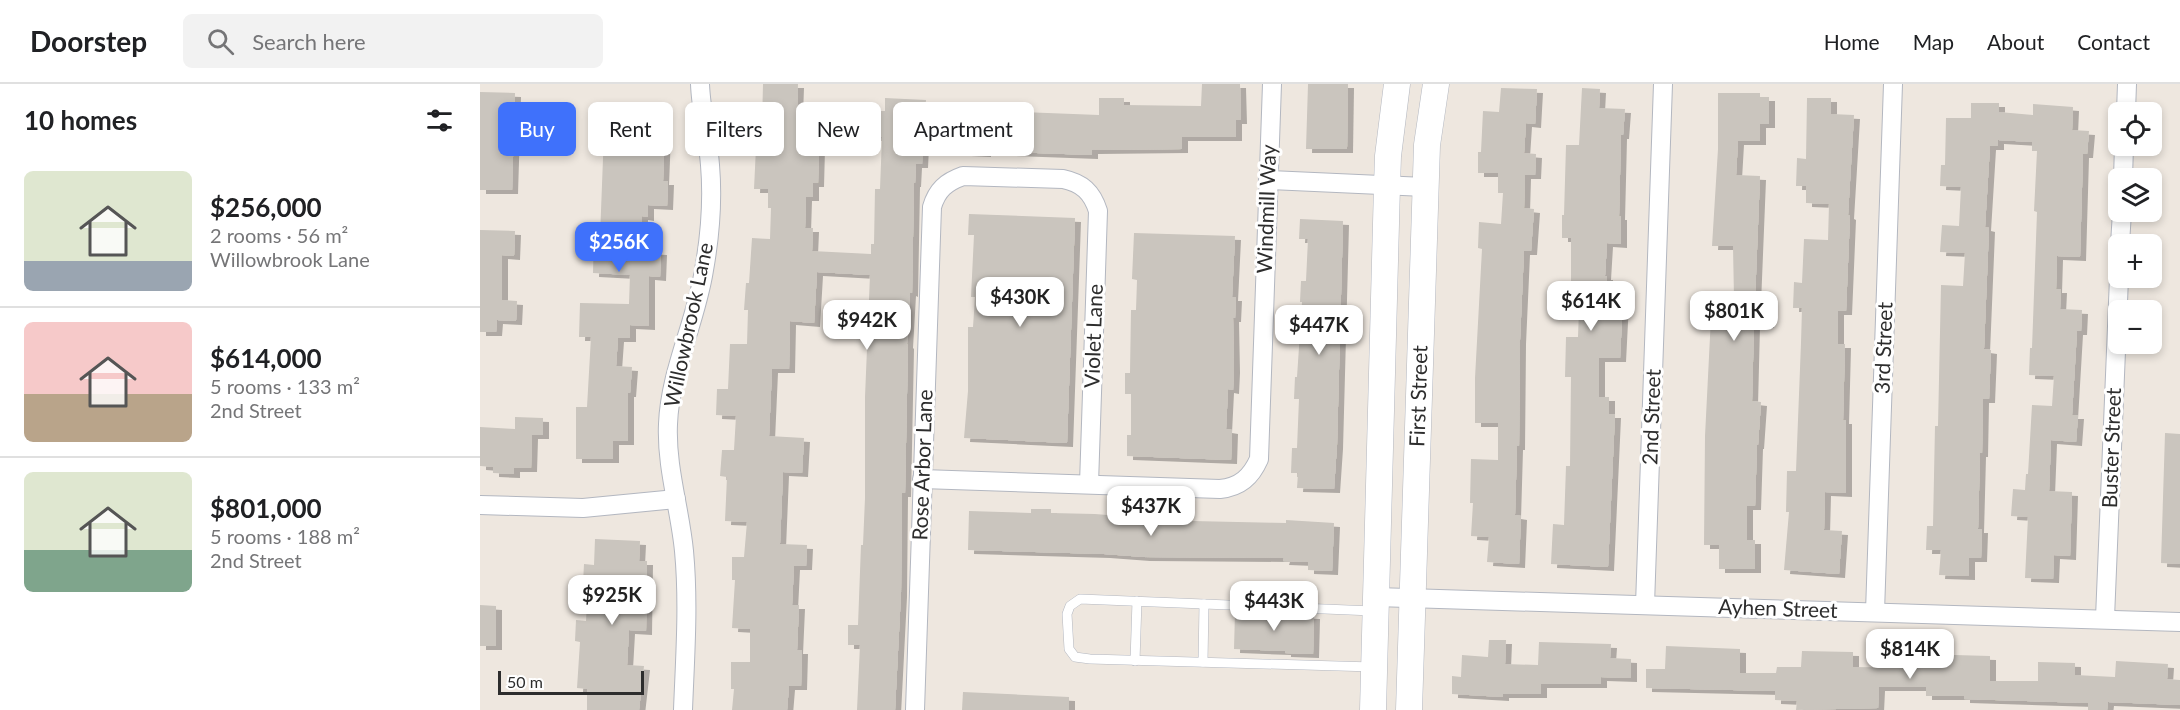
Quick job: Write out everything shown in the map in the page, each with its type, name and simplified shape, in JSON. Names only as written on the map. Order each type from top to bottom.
[{"type":"main road","name":"First Street","points":[[1373,710],[1388,156],[1397,84]]},
{"type":"main road","name":"First Street","points":[[1409,710],[1425,187],[1427,145],[1436,84]]},
{"type":"street","name":"Willowbrook Lane","points":[[683,710],[687,582],[671,463],[669,417],[678,367],[691,327],[704,270],[711,211],[710,166],[700,84]]},
{"type":"street","name":"Windmill Way","points":[[1089,484],[1220,489],[1242,483],[1250,476],[1259,459],[1272,84]]},
{"type":"street","name":"2nd Street","points":[[1645,605],[1663,84]]},
{"type":"street","name":"3rd Street","points":[[1875,612],[1893,84]]},
{"type":"street","points":[[2126,102],[2127,84]]},
{"type":"street","name":"Violet Lane","points":[[942,186],[963,176],[1063,179],[1076,182],[1088,190],[1095,201],[1098,211],[1089,484]]},
{"type":"street","points":[[1268,180],[1425,187]]},
{"type":"street","name":"Rose Arbor Lane","points":[[915,710],[932,207],[942,186]]},
{"type":"street","name":"Buster Street","points":[[2105,618],[2119,288]]},
{"type":"street","points":[[922,479],[1089,484]]},
{"type":"street","points":[[480,505],[583,508],[676,499]]},
{"type":"street","name":"Ayhen Street","points":[[1376,604],[1412,598],[2180,622]]},
{"type":"lane","points":[[1374,667],[1135,661],[1075,657],[1069,649],[1067,614],[1070,606],[1080,599],[1204,604],[1376,604]]},
{"type":"lane","points":[[1135,661],[1137,601]]},
{"type":"lane","points":[[1203,662],[1204,604]]},
{"type":"building","points":[[763,84],[798,84],[796,156],[819,156],[818,183],[813,183],[813,197],[806,197],[805,228],[813,228],[812,251],[871,254],[871,244],[874,244],[875,189],[880,189],[881,111],[885,111],[885,98],[926,100],[926,102],[893,102],[893,156],[922,156],[922,164],[916,164],[914,183],[912,293],[910,292],[907,344],[905,493],[902,493],[901,593],[895,710],[857,710],[860,645],[848,645],[848,625],[858,625],[861,545],[863,545],[865,397],[870,275],[817,272],[814,323],[790,321],[789,369],[772,369],[769,436],[804,438],[802,473],[783,472],[780,544],[807,545],[806,566],[794,566],[792,605],[799,605],[797,650],[802,650],[801,686],[789,686],[787,710],[732,710],[734,689],[731,689],[731,662],[750,662],[750,629],[732,628],[735,580],[732,580],[732,557],[744,557],[747,522],[725,521],[727,477],[720,476],[722,450],[734,450],[736,416],[716,415],[717,389],[728,389],[730,344],[747,344],[748,310],[744,310],[746,283],[749,283],[752,238],[770,239],[771,208],[768,208],[768,189],[754,189],[756,156],[784,156],[784,102],[763,102]]},
{"type":"building","points":[[1202,84],[1240,84],[1241,120],[1236,120],[1236,137],[1182,137],[1182,149],[1092,150],[1092,155],[1034,153],[1034,113],[1099,115],[1099,98],[1124,98],[1124,105],[1201,106]]},
{"type":"building","points":[[1308,84],[1348,84],[1347,149],[1306,149]]},
{"type":"building","points":[[1501,88],[1537,89],[1535,124],[1526,123],[1524,153],[1536,154],[1535,175],[1525,175],[1524,208],[1534,209],[1531,251],[1524,251],[1520,340],[1519,446],[1517,446],[1515,515],[1521,516],[1519,564],[1487,562],[1489,537],[1471,536],[1473,503],[1470,503],[1471,459],[1498,460],[1498,423],[1475,423],[1475,378],[1482,249],[1478,248],[1479,222],[1501,224],[1503,193],[1498,193],[1498,173],[1478,173],[1478,152],[1481,152],[1483,111],[1499,112]]},
{"type":"building","points":[[1582,88],[1600,89],[1599,108],[1625,109],[1623,135],[1621,135],[1619,216],[1621,216],[1621,244],[1607,243],[1605,276],[1607,276],[1606,298],[1623,299],[1620,358],[1599,358],[1599,397],[1609,397],[1609,414],[1615,414],[1608,567],[1551,564],[1553,524],[1564,525],[1566,466],[1570,466],[1571,377],[1565,377],[1566,337],[1578,337],[1580,281],[1571,281],[1571,238],[1562,238],[1562,215],[1564,215],[1566,145],[1579,145]]},
{"type":"building","points":[[480,92],[515,93],[515,102],[498,102],[498,156],[513,156],[512,190],[480,190]]},
{"type":"building","points":[[1718,93],[1760,93],[1760,97],[1769,97],[1769,124],[1760,124],[1760,141],[1738,141],[1736,175],[1760,176],[1755,300],[1769,301],[1768,324],[1754,323],[1752,401],[1761,402],[1755,506],[1747,506],[1747,540],[1755,540],[1755,569],[1719,569],[1719,545],[1704,545],[1705,436],[1712,297],[1734,298],[1733,246],[1712,246],[1718,149]]},
{"type":"building","points":[[1807,98],[1831,98],[1831,114],[1854,115],[1848,215],[1850,216],[1846,311],[1838,311],[1838,344],[1845,344],[1843,420],[1846,420],[1846,493],[1825,492],[1824,530],[1842,531],[1839,574],[1784,570],[1789,512],[1786,512],[1787,471],[1796,471],[1801,343],[1802,308],[1793,308],[1794,282],[1802,283],[1804,239],[1828,240],[1829,204],[1806,203],[1806,186],[1796,186],[1797,158],[1806,159]]},
{"type":"building","points":[[1971,103],[1999,103],[1999,112],[2033,115],[2033,104],[2073,107],[2072,130],[2089,131],[2087,154],[2083,154],[2080,257],[2057,256],[2056,289],[2061,289],[2060,309],[2082,310],[2081,331],[2077,331],[2072,415],[2078,415],[2076,442],[2051,440],[2049,491],[2072,492],[2070,556],[2054,555],[2053,579],[2025,578],[2028,517],[2011,516],[2013,489],[2025,490],[2032,405],[2052,406],[2054,376],[2029,375],[2037,212],[2034,211],[2037,151],[2032,151],[2032,142],[1998,140],[1998,146],[1990,146],[1985,227],[1989,228],[1984,349],[1991,350],[1989,399],[1983,399],[1982,453],[1980,453],[1978,529],[1982,529],[1981,558],[1969,558],[1969,576],[1939,575],[1941,550],[1926,550],[1927,526],[1933,526],[1941,285],[1963,286],[1965,253],[1940,252],[1942,225],[1959,226],[1961,187],[1940,186],[1941,165],[1945,165],[1946,118],[1971,118]]},
{"type":"building","points":[[603,156],[664,156],[663,181],[668,181],[667,206],[648,205],[648,217],[642,216],[641,250],[661,251],[660,277],[649,276],[649,326],[630,325],[630,338],[618,338],[616,366],[632,367],[630,393],[628,393],[628,441],[613,441],[613,459],[576,459],[576,407],[587,407],[591,337],[579,337],[580,303],[629,304],[630,275],[593,273],[594,237],[600,237]]},
{"type":"building","points":[[969,214],[1075,218],[1067,443],[964,438],[968,391],[968,327],[973,327],[975,297],[971,297],[974,235],[968,235]]},
{"type":"building","points":[[1300,219],[1343,221],[1334,489],[1297,488],[1298,473],[1291,473],[1292,448],[1297,448],[1299,399],[1294,399],[1295,377],[1297,377],[1302,302],[1300,302],[1301,281],[1306,281],[1308,239],[1299,239]]},
{"type":"building","points":[[480,230],[515,231],[514,256],[502,255],[502,300],[517,301],[516,321],[497,320],[496,332],[480,332]]},
{"type":"building","points":[[1134,233],[1235,236],[1232,297],[1236,297],[1235,318],[1233,318],[1234,369],[1233,390],[1228,389],[1226,429],[1232,430],[1231,460],[1127,456],[1127,435],[1131,435],[1131,394],[1125,394],[1125,373],[1130,373],[1131,310],[1136,310],[1137,280],[1132,279]]},
{"type":"building","points":[[515,417],[543,418],[543,435],[532,435],[531,468],[514,468],[514,474],[493,473],[493,467],[480,466],[480,427],[515,429]]},
{"type":"building","points":[[2165,433],[2180,434],[2180,564],[2161,563]]},
{"type":"building","points":[[1031,509],[1051,509],[1051,513],[1192,518],[1192,521],[1286,523],[1286,520],[1334,523],[1332,571],[1308,570],[1308,562],[1283,561],[1284,558],[1144,557],[968,550],[969,511],[1031,513]]},
{"type":"building","points":[[595,539],[640,541],[639,561],[647,561],[646,631],[629,630],[627,665],[644,666],[639,710],[587,710],[587,689],[577,688],[580,642],[575,641],[576,620],[586,621],[588,584],[583,583],[584,564],[594,565]]},
{"type":"building","points":[[480,605],[496,606],[496,646],[480,646]]},
{"type":"building","points":[[1235,612],[1314,615],[1313,654],[1234,649]]},
{"type":"building","points":[[1489,640],[1506,640],[1505,664],[1538,665],[1539,642],[1611,644],[1610,658],[1631,659],[1631,678],[1601,677],[1601,684],[1541,684],[1541,694],[1503,694],[1503,697],[1452,694],[1452,676],[1461,677],[1462,655],[1488,657]]},
{"type":"building","points":[[1666,646],[1740,649],[1740,673],[1776,673],[1777,667],[1801,667],[1802,651],[1853,652],[1853,667],[1919,668],[1919,654],[1990,656],[1990,681],[2038,681],[2038,662],[2075,663],[2075,675],[2115,677],[2116,661],[2168,664],[2167,679],[2180,680],[2180,705],[2108,702],[2107,710],[2088,710],[2088,703],[1964,699],[1964,696],[1926,696],[1926,687],[1879,687],[1878,708],[1796,710],[1797,701],[1775,700],[1775,691],[1646,688],[1646,669],[1665,669]]},
{"type":"building","points":[[963,692],[1069,697],[1069,710],[962,710]]}]
